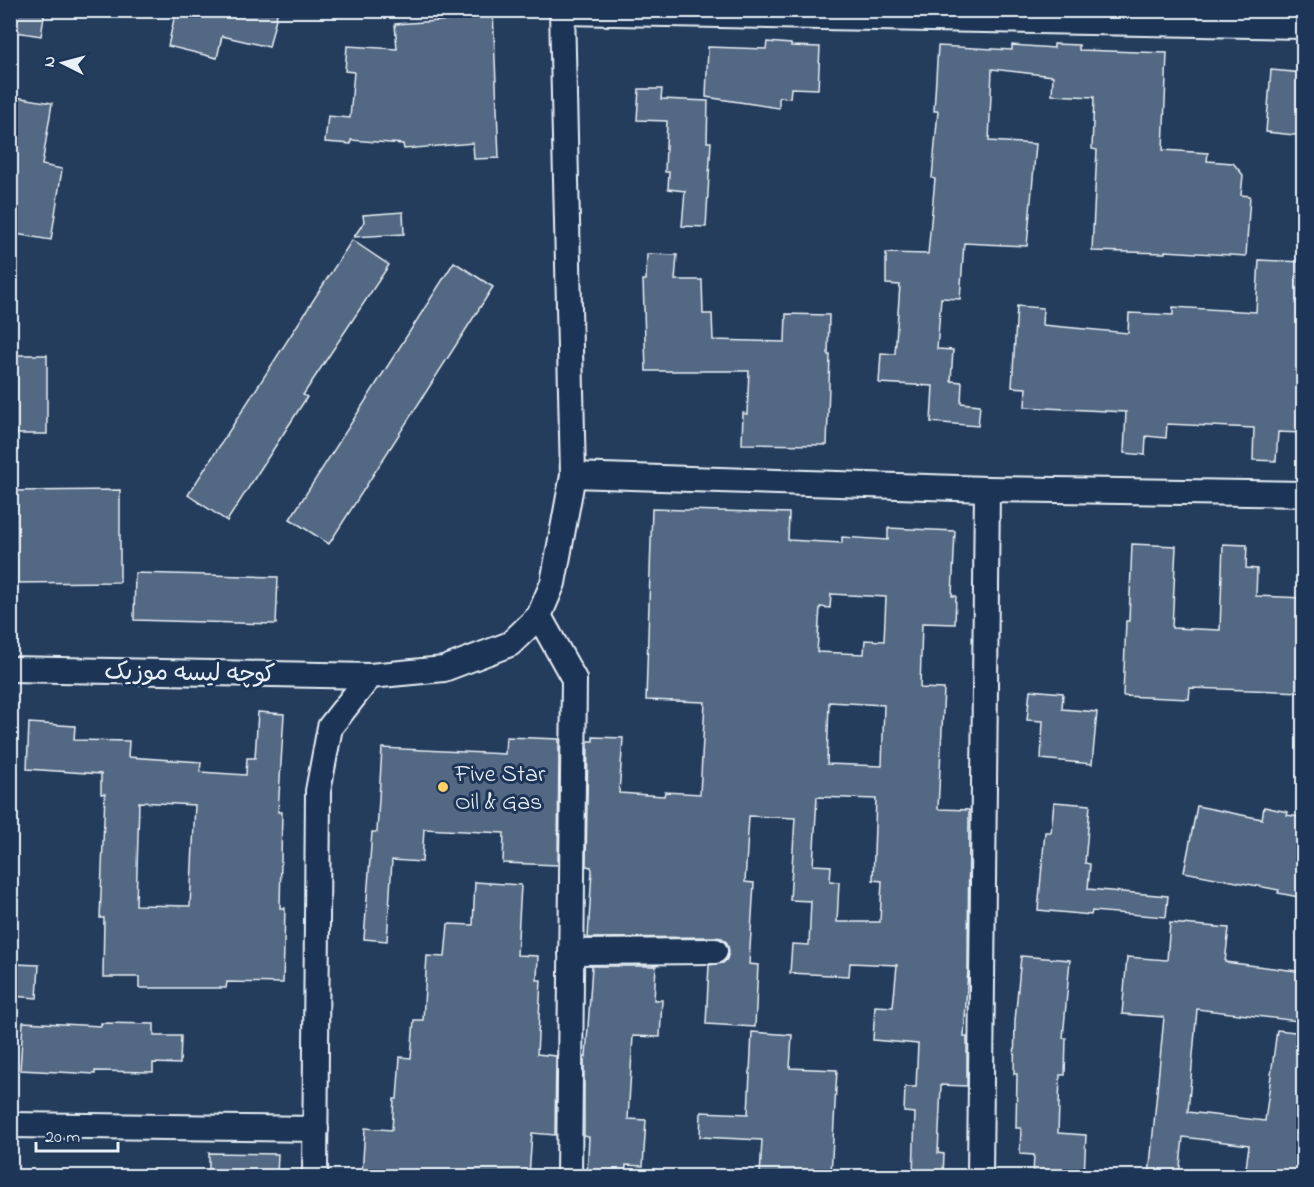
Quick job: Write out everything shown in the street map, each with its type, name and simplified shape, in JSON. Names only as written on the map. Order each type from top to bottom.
[{"type":"street","points":[[569,1176],[574,679],[539,616],[553,583],[573,475],[562,11],[1304,26]]},
{"type":"street","points":[[573,475],[987,489],[1304,494]]},
{"type":"street","points":[[980,1176],[987,489]]},
{"type":"street","name":"کوچه لیسه موزیک","points":[[10,669],[370,676],[444,669],[510,644],[539,616]]},
{"type":"street","points":[[315,1176],[318,791],[330,727],[370,676]]},
{"type":"street","points":[[571,952],[715,951]]},
{"type":"street","points":[[10,1125],[316,1129]]},
{"type":"building","points":[[10,10],[45,10],[41,36],[10,31]]},
{"type":"building","points":[[176,10],[278,10],[269,47],[222,36],[217,58],[168,46]]},
{"type":"building","points":[[468,10],[493,10],[499,158],[474,159],[473,143],[404,149],[403,144],[351,140],[351,144],[325,142],[328,116],[350,118],[354,72],[345,71],[347,46],[397,49],[395,24],[469,19]]},
{"type":"building","points":[[767,42],[820,47],[818,89],[791,88],[790,98],[779,97],[779,108],[706,97],[708,47],[766,49]]},
{"type":"building","points":[[1054,44],[1079,45],[1079,50],[1167,53],[1163,150],[1208,153],[1207,161],[1233,163],[1243,175],[1241,195],[1250,196],[1246,256],[1165,251],[1165,253],[1092,251],[1097,150],[1092,149],[1094,97],[1052,95],[1053,76],[992,69],[989,141],[1036,144],[1027,246],[964,243],[960,299],[941,298],[937,349],[953,350],[951,381],[962,382],[961,403],[980,405],[978,426],[931,422],[933,386],[879,383],[881,353],[895,354],[900,285],[886,284],[886,253],[928,254],[935,179],[932,178],[938,111],[934,111],[938,46],[1012,50],[1012,45],[1054,48]]},
{"type":"building","points":[[1271,70],[1304,73],[1304,136],[1266,132]]},
{"type":"building","points":[[639,89],[662,89],[661,99],[708,101],[707,142],[711,142],[706,227],[682,226],[685,191],[668,189],[669,172],[665,172],[667,121],[637,120]]},
{"type":"building","points":[[10,96],[52,103],[42,165],[62,169],[51,240],[10,233]]},
{"type":"building","points":[[403,212],[404,234],[354,237],[364,222],[363,215]]},
{"type":"building","points":[[352,240],[389,265],[303,395],[307,397],[227,521],[188,495]]},
{"type":"building","points":[[647,254],[677,255],[675,280],[702,280],[703,314],[712,314],[713,340],[785,342],[786,314],[829,315],[827,445],[742,444],[743,413],[747,414],[749,371],[646,371],[643,280],[646,280]]},
{"type":"building","points":[[1259,260],[1304,262],[1302,433],[1278,432],[1276,461],[1253,460],[1254,428],[1167,424],[1166,438],[1146,436],[1145,455],[1124,453],[1126,412],[1025,407],[1026,388],[1012,387],[1017,306],[1043,308],[1042,325],[1128,333],[1129,313],[1173,315],[1173,307],[1256,312]]},
{"type":"building","points":[[454,262],[493,287],[329,544],[290,519]]},
{"type":"building","points":[[10,355],[47,355],[47,434],[10,434]]},
{"type":"building","points":[[120,490],[120,582],[10,583],[10,491]]},
{"type":"building","points":[[652,509],[789,513],[788,540],[842,543],[842,537],[888,540],[888,528],[955,531],[952,596],[956,596],[955,624],[922,623],[920,688],[944,689],[938,809],[969,810],[968,968],[964,1037],[967,1037],[967,1086],[941,1085],[938,1153],[944,1154],[943,1176],[913,1176],[915,1113],[904,1112],[905,1087],[916,1087],[918,1044],[873,1040],[875,1006],[893,1007],[897,965],[850,963],[849,976],[790,973],[792,944],[809,945],[811,901],[790,900],[795,818],[749,816],[745,882],[754,883],[749,964],[758,965],[755,1027],[706,1024],[709,965],[723,963],[729,951],[727,943],[722,938],[588,938],[592,870],[591,867],[586,866],[588,741],[593,741],[593,737],[623,738],[619,793],[664,796],[665,792],[700,794],[705,702],[646,700]],"holes":[[[831,594],[886,597],[884,641],[865,640],[864,654],[817,652],[820,607],[830,608]],[[829,702],[884,705],[882,766],[827,764]],[[817,797],[876,799],[873,880],[882,881],[880,922],[837,922],[839,882],[830,881],[831,866],[813,865]]]},
{"type":"building","points":[[1132,544],[1176,546],[1172,628],[1220,630],[1223,544],[1247,545],[1246,568],[1257,569],[1256,596],[1304,598],[1304,692],[1190,688],[1189,699],[1123,696]]},
{"type":"building","points":[[135,573],[278,577],[276,624],[134,620]]},
{"type":"building","points":[[1030,690],[1063,693],[1062,709],[1097,712],[1092,764],[1041,759],[1043,721],[1027,720]]},
{"type":"building","points":[[258,712],[284,714],[278,812],[282,812],[280,908],[285,908],[283,983],[227,982],[226,988],[139,988],[139,977],[103,977],[104,918],[100,918],[105,794],[101,794],[101,774],[27,769],[29,723],[75,726],[74,740],[129,741],[128,757],[201,762],[200,772],[246,775],[247,758],[255,758]],"holes":[[[139,802],[195,805],[190,906],[136,905]]]},
{"type":"building","points":[[506,737],[559,739],[558,865],[503,863],[504,833],[424,829],[422,862],[392,860],[387,941],[364,939],[372,832],[377,832],[382,748],[505,754]]},
{"type":"building","points":[[1054,802],[1090,805],[1085,863],[1090,864],[1088,889],[1168,896],[1166,917],[1092,911],[1091,915],[1038,910],[1045,832],[1051,832]]},
{"type":"building","points":[[1197,806],[1262,819],[1264,807],[1304,818],[1304,898],[1278,893],[1279,890],[1184,872]]},
{"type":"building","points":[[475,882],[521,885],[517,955],[538,956],[537,980],[541,980],[537,1054],[556,1056],[555,1135],[532,1133],[529,1176],[362,1176],[365,1128],[392,1130],[400,1057],[411,1058],[414,1020],[423,1020],[427,956],[445,957],[448,924],[473,925]]},
{"type":"building","points":[[1170,923],[1229,928],[1225,962],[1304,972],[1298,1021],[1197,1009],[1188,1112],[1265,1121],[1277,1030],[1304,1033],[1304,1176],[1245,1176],[1249,1145],[1183,1137],[1179,1176],[1149,1176],[1164,1017],[1122,1014],[1127,957],[1167,960]]},
{"type":"building","points":[[1021,956],[1070,960],[1063,1038],[1066,1038],[1065,1075],[1060,1075],[1058,1133],[1086,1135],[1084,1176],[1033,1176],[1034,1155],[1020,1154],[1021,1128],[1016,1128],[1017,1074],[1014,1074],[1015,1021]]},
{"type":"building","points":[[15,964],[39,965],[37,998],[13,996]]},
{"type":"building","points":[[592,966],[656,966],[654,1000],[662,1000],[660,1037],[633,1036],[628,1119],[646,1120],[643,1166],[626,1165],[625,1176],[587,1176],[589,1137],[584,1136],[584,1057],[586,1057]]},
{"type":"building","points":[[23,1022],[101,1026],[101,1023],[154,1024],[154,1036],[181,1036],[180,1064],[153,1063],[153,1072],[95,1071],[95,1074],[20,1070]]},
{"type":"building","points":[[752,1032],[792,1035],[790,1068],[837,1070],[831,1174],[760,1176],[762,1140],[700,1137],[701,1112],[748,1114]]},
{"type":"building","points":[[209,1153],[278,1154],[277,1176],[209,1176]]},
{"type":"place","name":"Five Star Oil & Gas","points":[[443,787]]}]
